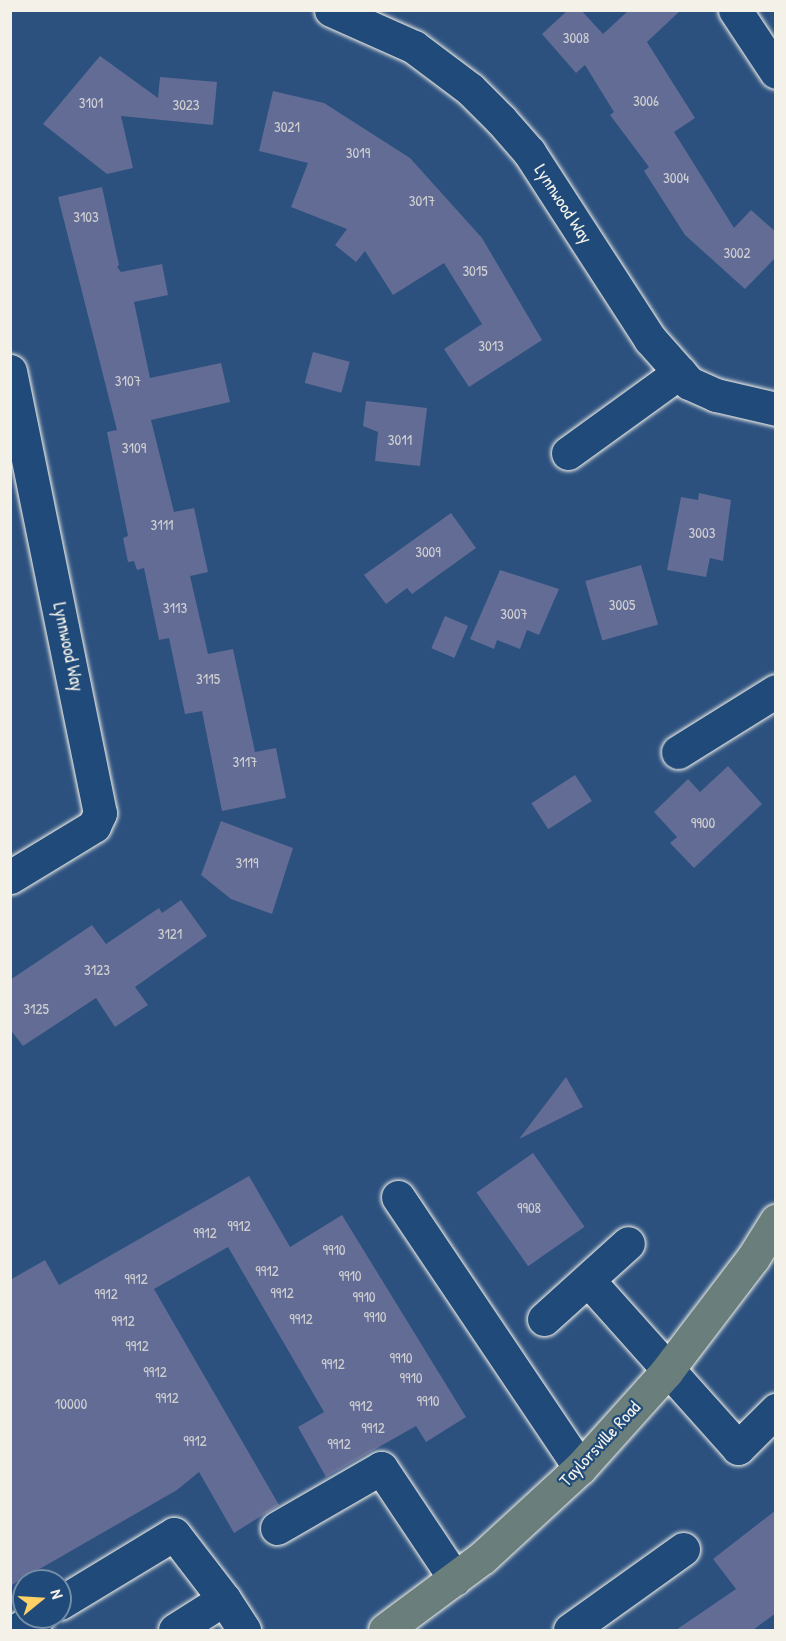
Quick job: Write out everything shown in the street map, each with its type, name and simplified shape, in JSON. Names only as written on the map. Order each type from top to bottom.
[{"type":"main road","name":"Taylorsville Road","points":[[385,1630],[454,1579],[580,1468],[666,1372],[753,1258],[776,1221]]},
{"type":"street","name":"Lynnwood Way","points":[[331,10],[414,47],[471,89],[501,120],[529,152],[650,339],[689,383],[716,395],[776,409]]},
{"type":"street","points":[[735,10],[776,72]]},
{"type":"street","name":"Lynnwood Way","points":[[10,371],[100,813],[94,826],[10,877]]},
{"type":"street","points":[[568,453],[680,372]]},
{"type":"street","points":[[678,752],[776,691]]},
{"type":"street","points":[[398,1197],[580,1468]]},
{"type":"street","points":[[544,1319],[628,1243]]},
{"type":"street","points":[[588,1280],[666,1372],[738,1448],[776,1410]]},
{"type":"street","points":[[277,1527],[381,1468],[454,1579]]},
{"type":"street","points":[[72,1596],[174,1534],[224,1599],[243,1630]]},
{"type":"street","points":[[570,1630],[683,1549]]},
{"type":"street","points":[[176,1630],[224,1599]]},
{"type":"building","points":[[568,10],[581,10],[603,34],[629,10],[681,10],[647,42],[695,118],[674,132],[734,228],[751,210],[776,232],[776,257],[745,289],[685,235],[644,171],[649,167],[610,115],[614,112],[585,65],[576,73],[542,34]]},
{"type":"building","points":[[100,56],[158,98],[160,77],[217,82],[213,125],[121,116],[133,168],[107,174],[43,124]]},
{"type":"building","points":[[273,91],[324,103],[410,158],[482,238],[542,340],[469,387],[444,349],[482,324],[444,263],[393,295],[365,251],[356,262],[335,245],[347,229],[291,207],[308,163],[259,151]]},
{"type":"building","points":[[102,187],[119,265],[117,267],[121,272],[162,264],[168,295],[134,302],[150,378],[221,363],[230,402],[151,420],[174,512],[194,508],[208,572],[190,576],[208,654],[233,649],[255,752],[276,748],[286,798],[222,811],[202,711],[185,714],[169,638],[159,640],[144,568],[137,570],[134,561],[128,562],[123,538],[128,536],[107,432],[117,430],[58,197]]},
{"type":"building","points":[[313,352],[350,362],[341,393],[305,383]]},
{"type":"building","points":[[366,401],[427,408],[420,466],[375,461],[378,432],[363,426]]},
{"type":"building","points":[[699,493],[731,500],[723,561],[710,558],[706,577],[667,570],[681,497],[698,500]]},
{"type":"building","points":[[451,513],[476,548],[412,594],[407,588],[386,604],[364,575]]},
{"type":"building","points":[[641,565],[658,625],[602,641],[585,581]]},
{"type":"building","points":[[500,570],[559,589],[539,635],[527,630],[520,649],[497,640],[494,649],[470,639]]},
{"type":"building","points":[[445,616],[468,626],[454,658],[431,648]]},
{"type":"building","points":[[728,766],[762,804],[694,868],[670,843],[677,837],[654,812],[688,779],[700,792]]},
{"type":"building","points":[[575,775],[592,801],[548,829],[531,803]]},
{"type":"building","points":[[221,821],[293,848],[272,914],[231,899],[201,875]]},
{"type":"building","points":[[181,900],[207,936],[135,987],[148,1005],[115,1027],[96,998],[23,1046],[10,1029],[10,980],[92,925],[106,944],[159,908],[162,913]]},
{"type":"building","points":[[566,1077],[583,1107],[519,1139]]},
{"type":"building","points":[[533,1153],[585,1227],[528,1266],[476,1193]]},
{"type":"building","points":[[249,1176],[290,1247],[342,1215],[466,1417],[426,1442],[416,1426],[326,1477],[298,1427],[324,1412],[228,1247],[154,1289],[279,1505],[234,1533],[199,1472],[177,1490],[40,1569],[12,1569],[12,1585],[10,1586],[10,1280],[45,1260],[59,1285]]},
{"type":"building","points":[[776,1510],[776,1613],[753,1630],[676,1630],[736,1589],[713,1559]]}]
